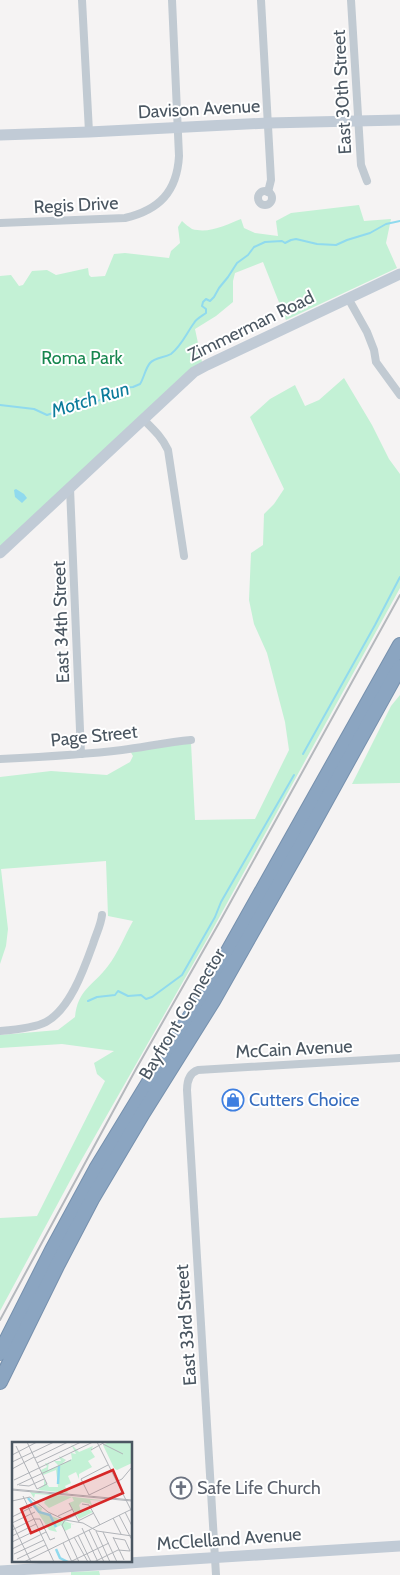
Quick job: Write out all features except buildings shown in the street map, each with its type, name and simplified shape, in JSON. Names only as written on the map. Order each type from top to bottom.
[{"type":"highway","name":"Bayfront Connector","points":[[0,1353],[52,1250],[96,1169],[204,994],[400,645]]},
{"type":"highway","name":"Bayfront Connector","points":[[0,1382],[48,1283],[89,1205],[133,1129],[213,1001],[308,835],[400,668]]},
{"type":"street","points":[[82,0],[89,132]]},
{"type":"street","name":"Regis Drive","points":[[0,223],[125,218],[145,212],[158,204],[164,197],[174,184],[179,167],[172,0]]},
{"type":"street","points":[[261,0],[271,180],[268,192]]},
{"type":"street","name":"East 30th Street","points":[[351,0],[361,165],[367,181]]},
{"type":"street","name":"Davison Avenue","points":[[0,135],[268,123],[400,120]]},
{"type":"street","name":"Zimmerman Road","points":[[0,553],[199,369],[400,274]]},
{"type":"street","points":[[348,298],[368,332],[376,362],[400,396]]},
{"type":"street","points":[[143,419],[158,434],[168,450],[184,556]]},
{"type":"street","name":"East 34th Street","points":[[70,488],[81,754]]},
{"type":"street","name":"Page Street","points":[[0,758],[81,754],[190,740]]},
{"type":"street","points":[[0,1031],[45,1023],[57,1013],[73,991],[82,974],[102,915]]},
{"type":"street","name":"McCain Avenue","points":[[191,1074],[198,1070],[400,1058]]},
{"type":"street","name":"East 33rd Street","points":[[191,1074],[187,1090],[216,1575]]},
{"type":"street","name":"McClelland Avenue","points":[[0,1571],[400,1546]]},
{"type":"green space","name":"Roma Park","points":[[359,205],[364,221],[391,219],[386,243],[397,268],[286,320],[263,262],[235,273],[233,302],[216,316],[195,329],[202,362],[0,548],[0,276],[11,275],[19,286],[23,285],[32,271],[47,270],[56,275],[88,268],[91,277],[105,276],[114,254],[125,253],[169,258],[171,251],[180,243],[178,227],[182,221],[192,229],[205,230],[217,228],[241,219],[244,228],[255,233],[278,236],[276,221],[291,213]]},
{"type":"green space","points":[[344,378],[372,425],[389,459],[400,474],[400,588],[209,936],[78,1166],[0,1311],[0,1218],[37,1216],[105,1081],[97,1074],[94,1063],[114,1051],[62,1044],[0,1048],[0,1035],[58,1030],[75,1017],[79,1000],[112,961],[133,921],[108,916],[106,861],[1,869],[8,929],[6,946],[0,964],[0,777],[51,771],[107,775],[130,762],[133,756],[130,751],[191,743],[195,820],[255,819],[289,750],[285,722],[267,653],[254,624],[249,600],[251,553],[263,545],[264,514],[274,504],[284,489],[250,417],[270,399],[295,385],[305,406],[319,400]]},
{"type":"green space","points":[[400,695],[400,783],[352,784],[391,706]]},
{"type":"green space","points":[[99,1571],[100,1575],[71,1575],[71,1572]]},
{"type":"water","points":[[16,489],[27,498],[22,503],[15,497],[14,490]]},
{"type":"waterway","name":"Motch Run","points":[[0,405],[34,409],[47,415],[59,411],[73,402],[98,401],[120,388],[133,387],[140,384],[150,363],[171,354],[178,347],[195,322],[206,313],[206,309],[202,306],[203,302],[206,299],[210,301],[214,297],[237,263],[248,255],[254,247],[265,242],[282,241],[285,243],[296,239],[317,244],[336,245],[370,233],[386,224],[400,221]]},
{"type":"waterway","name":"Motch Run","points":[[303,754],[400,577]]},
{"type":"waterway","points":[[88,1001],[97,997],[115,995],[118,991],[128,996],[141,995],[146,999],[152,997],[182,975],[215,917],[221,902],[294,775]]},
{"type":"railway","points":[[0,1320],[136,1069],[400,595]]},
{"type":"place","name":"Cutters Choice","points":[[233,1100]]},
{"type":"place","name":"Safe Life Church","points":[[181,1488]]}]
